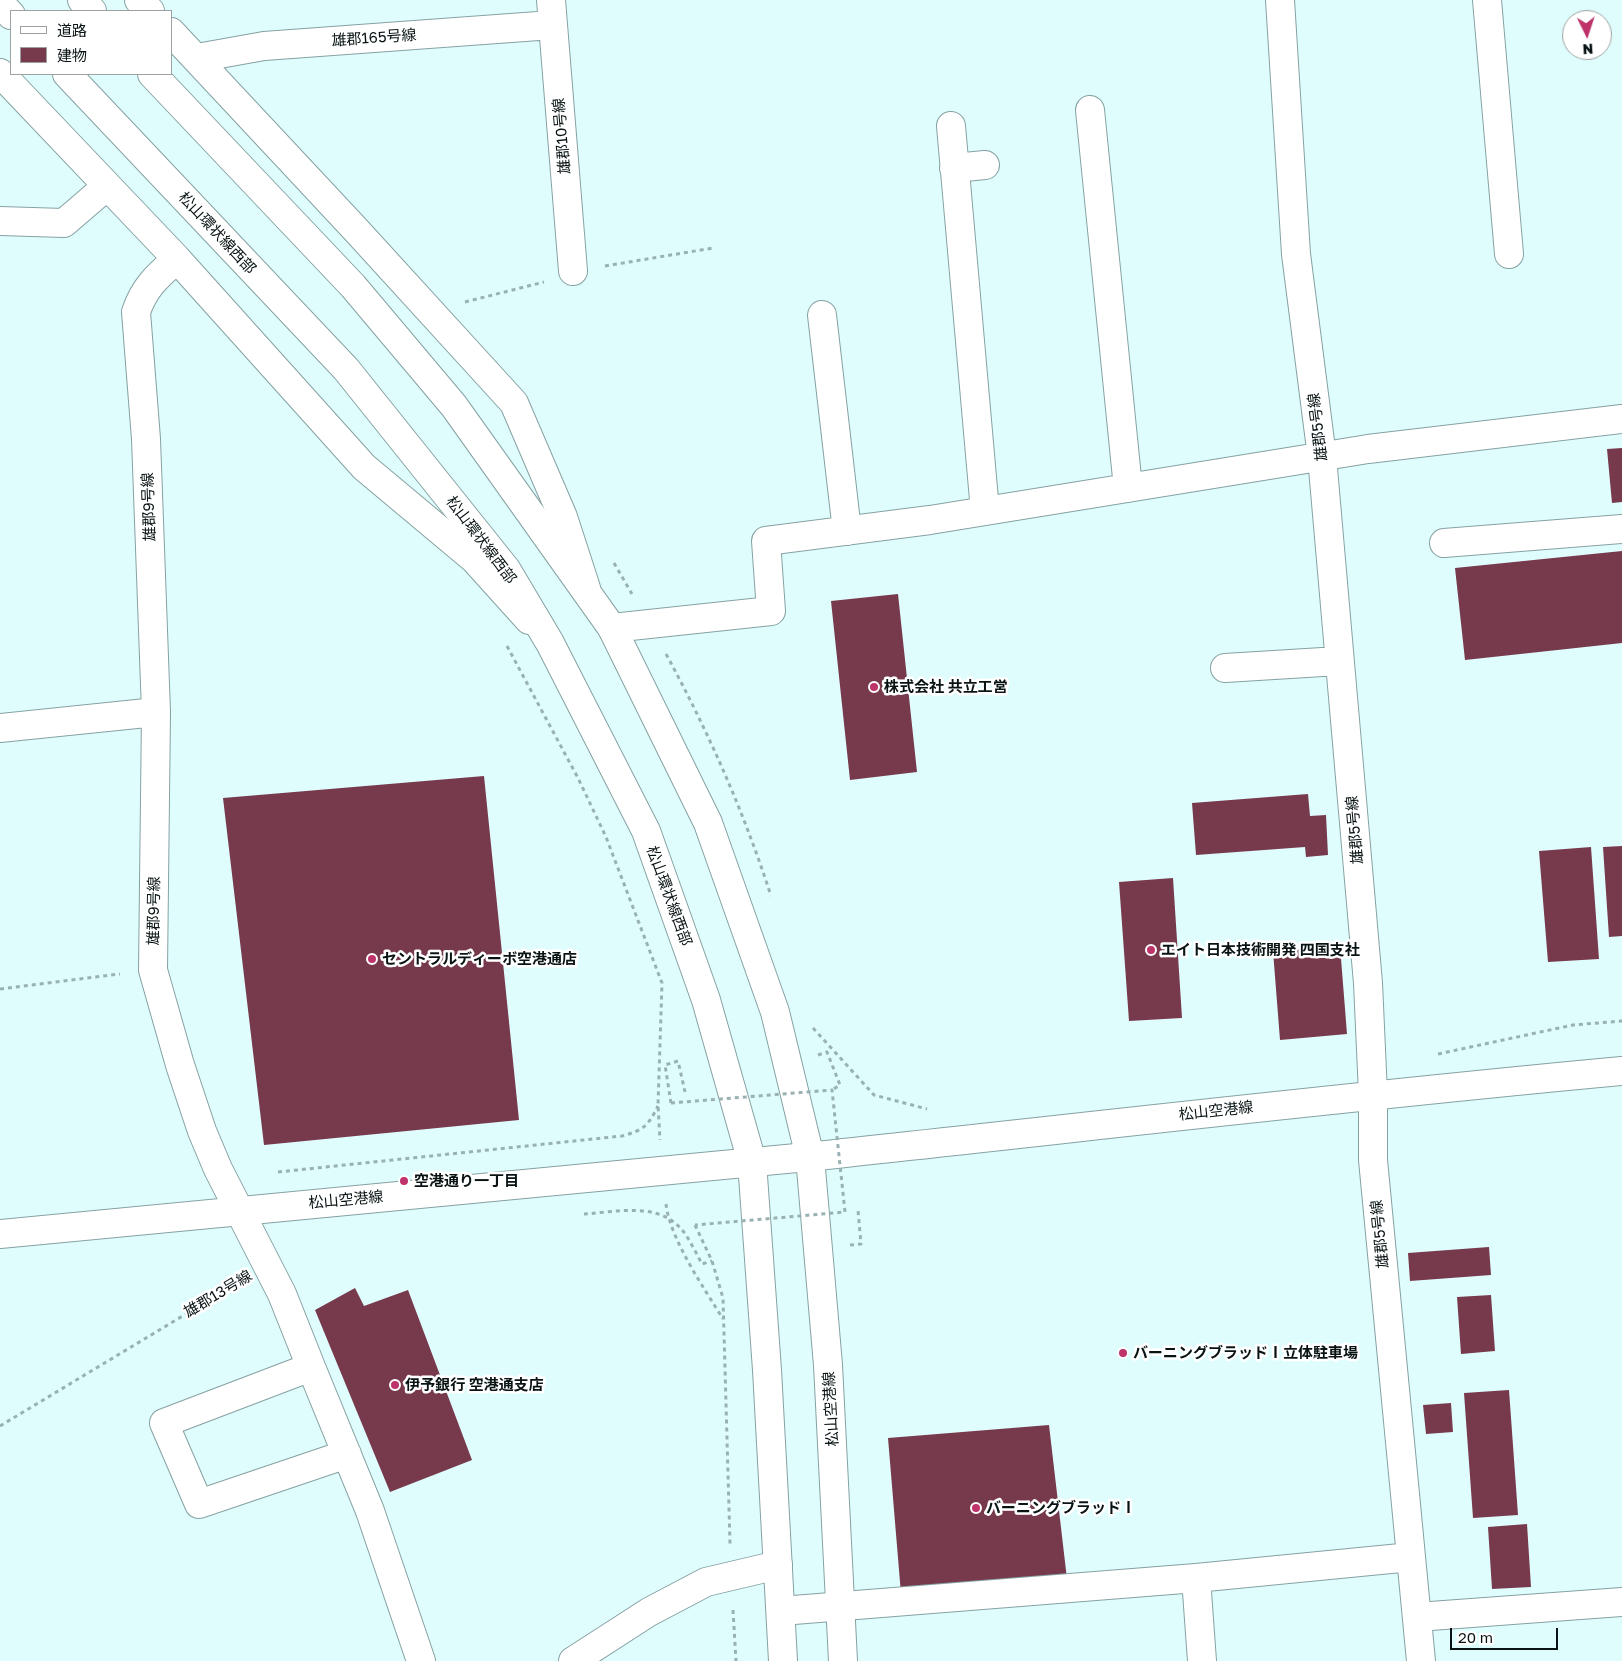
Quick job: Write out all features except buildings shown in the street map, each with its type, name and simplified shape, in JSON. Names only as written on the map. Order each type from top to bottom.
[{"type":"street","points":[[82,0],[91,10]]},
{"type":"street","points":[[139,0],[149,10]]},
{"type":"street","name":"雄郡5号線","points":[[1280,0],[1296,254],[1322,457],[1368,983],[1373,1094],[1373,1160],[1421,1661]]},
{"type":"street","points":[[1487,0],[1509,254]]},
{"type":"street","points":[[0,3],[10,14]]},
{"type":"street","name":"雄郡165号線","points":[[197,58],[264,46],[552,13]]},
{"type":"street","name":"雄郡10号線","points":[[552,13],[573,271]]},
{"type":"street","points":[[172,33],[514,404],[564,517],[590,597]]},
{"type":"street","points":[[0,73],[177,260],[364,467],[474,560],[550,643]]},
{"type":"street","name":"松山環状線西部","points":[[68,75],[346,369],[506,568],[550,643],[646,831],[706,1000],[752,1162]]},
{"type":"street","points":[[153,75],[353,286],[454,406],[612,628],[708,823],[775,1012],[810,1156]]},
{"type":"street","points":[[1090,110],[1128,488]]},
{"type":"street","points":[[951,126],[986,511]]},
{"type":"street","points":[[954,168],[985,165]]},
{"type":"street","points":[[0,221],[64,223],[108,186]]},
{"type":"street","name":"雄郡9号線","points":[[168,1026],[153,970],[153,894],[157,838],[156,712],[146,439],[136,312],[141,297],[148,285],[177,260]]},
{"type":"street","points":[[822,314],[847,531]]},
{"type":"street","points":[[612,628],[771,611],[766,541],[986,511],[1368,449],[1622,419]]},
{"type":"street","points":[[1444,544],[1622,530]]},
{"type":"street","points":[[1225,668],[1339,661]]},
{"type":"street","points":[[0,728],[156,712]]},
{"type":"street","name":"雄郡13号線","points":[[168,1026],[202,1131],[218,1169],[266,1266]]},
{"type":"street","name":"松山空港線","points":[[0,1234],[752,1162],[1373,1094],[1622,1071]]},
{"type":"street","name":"松山空港線","points":[[810,1156],[828,1364],[844,1661]]},
{"type":"street","points":[[752,1162],[767,1370],[783,1661]]},
{"type":"street","points":[[266,1266],[282,1294],[370,1511],[421,1661]]},
{"type":"street","points":[[312,1367],[164,1424],[199,1504],[347,1454]]},
{"type":"street","points":[[781,1611],[1196,1578],[1411,1557]]},
{"type":"street","points":[[573,1661],[657,1608],[706,1582],[778,1565]]},
{"type":"street","points":[[1196,1578],[1202,1661]]},
{"type":"street","points":[[1417,1617],[1622,1602]]},
{"type":"path","points":[[463,303],[469,310]]},
{"type":"path","points":[[610,555],[683,686],[725,773],[757,853],[772,898]]},
{"type":"path","points":[[504,640],[578,778],[606,837],[662,983],[658,1105],[668,1217],[693,1270],[722,1319]]},
{"type":"path","points":[[0,989],[153,970]]},
{"type":"path","points":[[810,1020],[813,1028],[874,1095],[932,1110]]},
{"type":"path","points":[[1429,1056],[1573,1025],[1622,1020]]},
{"type":"path","points":[[685,1092],[678,1061],[666,1065],[671,1103],[832,1090],[840,1085],[827,1052]]},
{"type":"path","points":[[736,1661],[722,1319],[723,1298],[712,1261],[695,1225],[845,1212],[832,1090]]},
{"type":"path","points":[[271,1172],[622,1136],[637,1132],[649,1124],[658,1105]]},
{"type":"path","points":[[850,1246],[861,1244],[858,1210]]},
{"type":"path","points":[[682,1230],[702,1264],[712,1261]]},
{"type":"path","name":"雄郡13号線","points":[[0,1426],[266,1266]]},
{"type":"place","name":"株式会社 共立工営","points":[[874,687]]},
{"type":"place","name":"エイト日本技術開発 四国支社","points":[[1151,950]]},
{"type":"place","name":"セントラルディーボ空港通店","points":[[372,959]]},
{"type":"place","name":"空港通り一丁目","points":[[404,1181]]},
{"type":"place","name":"バーニングブラッドⅠ立体駐車場","points":[[1123,1353]]},
{"type":"place","name":"伊予銀行 空港通支店","points":[[395,1385]]},
{"type":"place","name":"バーニングブラッドⅠ","points":[[976,1508]]}]
